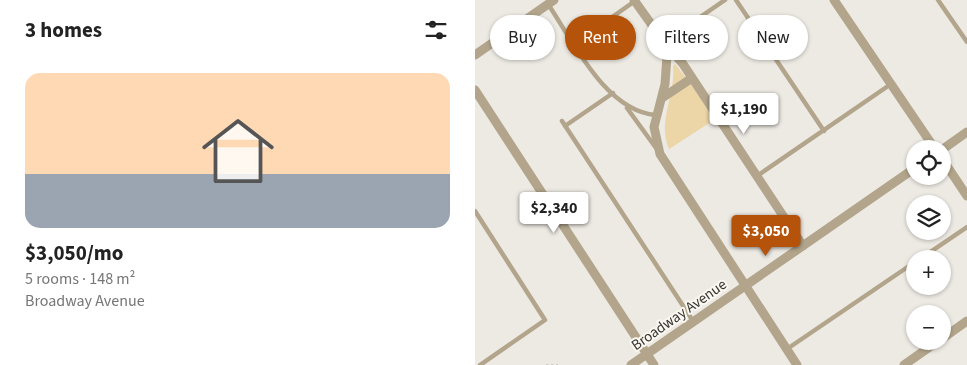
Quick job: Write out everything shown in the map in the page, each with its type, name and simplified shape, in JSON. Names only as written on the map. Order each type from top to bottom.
[{"type":"street","points":[[635,0],[646,16]]},
{"type":"street","points":[[835,0],[929,140]]},
{"type":"street","points":[[475,55],[551,2]]},
{"type":"street","points":[[667,60],[654,135],[660,154],[797,365]]},
{"type":"street","points":[[680,60],[803,246]]},
{"type":"street","points":[[662,98],[692,78]]},
{"type":"street","points":[[475,90],[654,365]]},
{"type":"street","points":[[951,143],[967,132]]},
{"type":"street","points":[[951,172],[967,196]]},
{"type":"street","name":"Broadway Avenue","points":[[631,365],[906,174]]},
{"type":"street","points":[[951,332],[967,321]]},
{"type":"street","points":[[904,365],[925,350]]},
{"type":"lane","points":[[614,15],[635,0]]},
{"type":"lane","points":[[703,15],[725,0]]},
{"type":"lane","points":[[736,0],[824,131]]},
{"type":"lane","points":[[938,0],[967,42]]},
{"type":"lane","points":[[551,2],[565,28]]},
{"type":"lane","points":[[585,60],[601,83],[627,107],[660,154]]},
{"type":"lane","points":[[757,176],[891,84]]},
{"type":"lane","points":[[613,93],[563,124],[693,322]]},
{"type":"lane","points":[[627,107],[639,112],[657,115]]},
{"type":"lane","points":[[475,211],[545,320],[480,365]]},
{"type":"lane","points":[[933,250],[967,227]]},
{"type":"lane","points":[[787,349],[906,268]]},
{"type":"path","points":[[546,365],[559,365]]},
{"type":"shaded area","points":[[675,64],[695,89],[714,120],[669,149],[665,128],[672,87],[673,66]]}]
